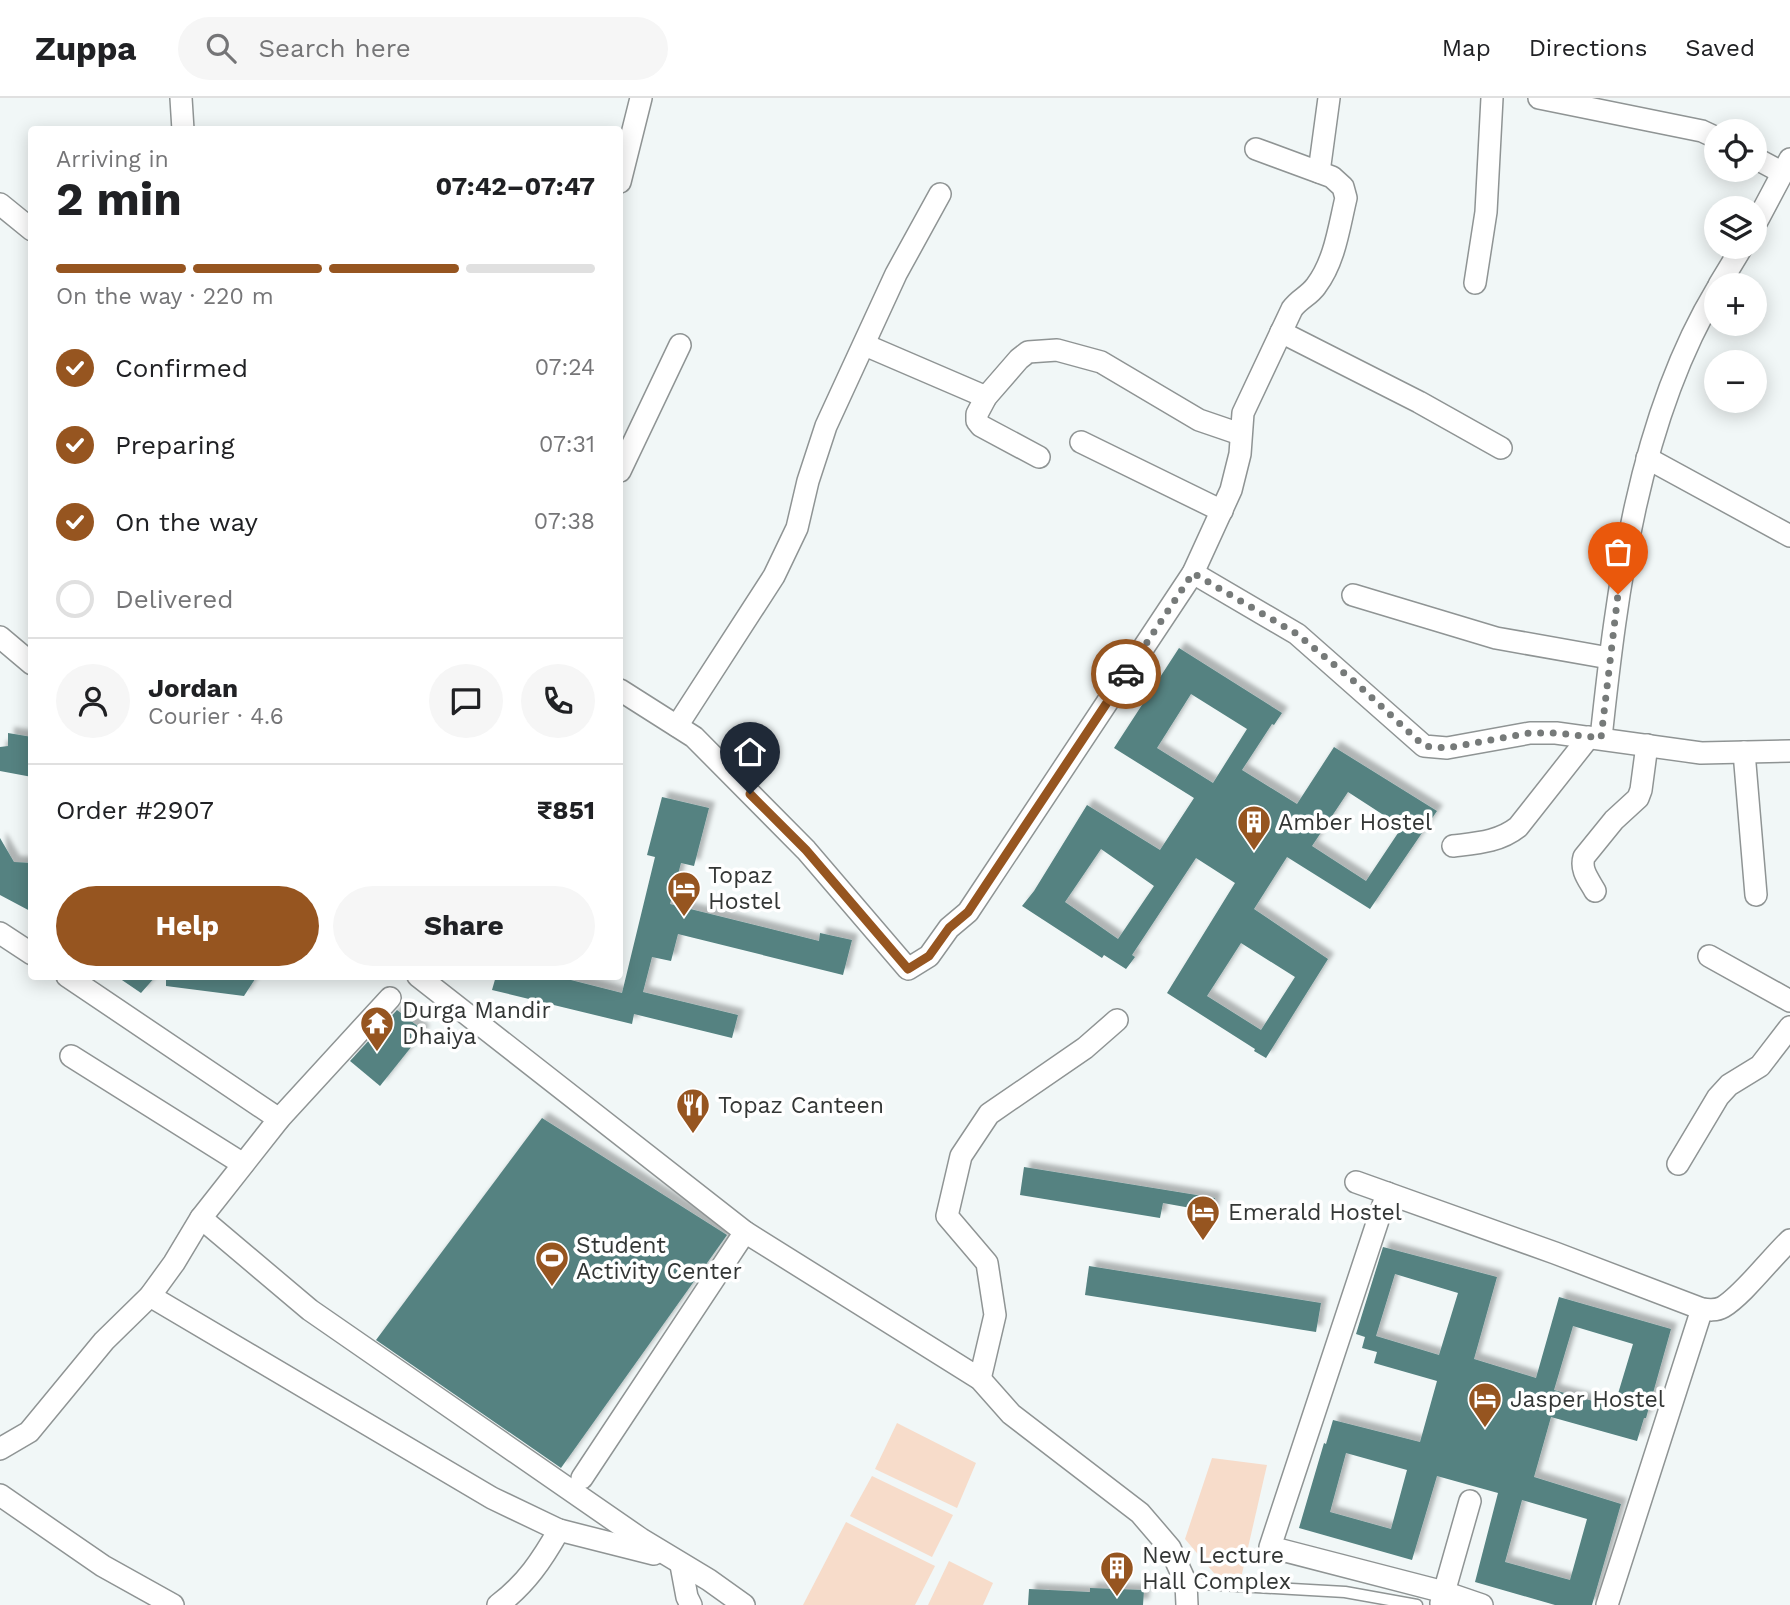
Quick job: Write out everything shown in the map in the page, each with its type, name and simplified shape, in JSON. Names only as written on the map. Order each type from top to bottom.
[{"type":"street","points":[[181,98],[183,126]]},
{"type":"street","points":[[623,171],[641,98]]},
{"type":"street","points":[[1319,172],[1329,98]]},
{"type":"street","points":[[1475,283],[1486,212],[1492,98]]},
{"type":"street","points":[[1539,98],[1704,132]]},
{"type":"street","points":[[623,692],[694,737],[806,850],[908,969],[929,956],[949,928],[968,912],[1193,573],[1231,491],[1240,454],[1243,413],[1298,300],[1310,293],[1330,263],[1346,198],[1343,187],[1332,177],[1256,149]]},
{"type":"street","points":[[1767,161],[1786,166],[1767,202]]},
{"type":"street","points":[[677,726],[774,576],[797,528],[808,481],[826,426],[896,275],[940,194]]},
{"type":"street","points":[[0,204],[28,227]]},
{"type":"street","points":[[1453,846],[1494,841],[1518,827],[1595,738],[1618,594],[1647,458],[1681,360],[1704,315]]},
{"type":"street","points":[[1281,332],[1419,402],[1501,448]]},
{"type":"street","points":[[623,458],[680,345]]},
{"type":"street","points":[[864,345],[986,397]]},
{"type":"street","points":[[1039,457],[981,426],[977,421],[977,414],[986,397],[1028,352],[1057,350],[1101,362],[1199,420],[1240,434]]},
{"type":"street","points":[[1081,442],[1222,510]]},
{"type":"street","points":[[1647,458],[1790,536]]},
{"type":"street","points":[[1193,573],[1297,634],[1355,682],[1424,746],[1447,748],[1530,733],[1595,738],[1701,752],[1790,751]]},
{"type":"street","points":[[1353,596],[1496,638],[1609,658]]},
{"type":"street","points":[[0,637],[28,661]]},
{"type":"street","points":[[1595,891],[1583,870],[1584,857],[1614,820],[1638,798],[1647,745]]},
{"type":"street","points":[[1744,752],[1756,895]]},
{"type":"street","points":[[0,933],[28,951]]},
{"type":"street","points":[[1709,956],[1790,1001]]},
{"type":"street","points":[[73,980],[279,1119]]},
{"type":"street","points":[[423,980],[745,1232],[979,1380],[1011,1414],[1140,1514],[1170,1549],[1186,1583],[1188,1605]]},
{"type":"street","points":[[0,1449],[29,1432],[104,1342],[150,1296],[201,1218],[279,1119],[390,998]]},
{"type":"street","points":[[979,1380],[995,1315],[987,1262],[947,1216],[961,1156],[989,1114],[1085,1048],[1117,1020]]},
{"type":"street","points":[[1678,1164],[1718,1097],[1729,1085],[1760,1066],[1790,1027]]},
{"type":"street","points":[[71,1056],[243,1164]]},
{"type":"street","points":[[1356,1182],[1702,1309],[1722,1308],[1790,1240]]},
{"type":"street","points":[[1387,1194],[1270,1547],[1442,1598],[1482,1605]]},
{"type":"street","points":[[201,1218],[310,1310],[677,1562],[709,1580],[744,1605]]},
{"type":"street","points":[[582,1479],[745,1232]]},
{"type":"street","points":[[150,1296],[492,1498],[559,1530],[677,1562]]},
{"type":"street","points":[[1607,1605],[1702,1309]]},
{"type":"street","points":[[0,1495],[103,1566],[173,1605]]},
{"type":"street","points":[[1442,1598],[1470,1501]]},
{"type":"street","points":[[498,1605],[526,1582],[559,1530]]},
{"type":"street","points":[[677,1562],[691,1605]]},
{"type":"lane","points":[[1186,1583],[1345,1592],[1417,1605]]},
{"type":"shaded area","points":[[897,1423],[976,1463],[957,1508],[875,1469]]},
{"type":"shaded area","points":[[1212,1458],[1267,1465],[1241,1578],[1219,1579],[1185,1539]]},
{"type":"shaded area","points":[[872,1476],[953,1515],[932,1557],[850,1516]]},
{"type":"shaded area","points":[[846,1522],[935,1566],[915,1605],[803,1605]]},
{"type":"shaded area","points":[[949,1561],[993,1583],[983,1605],[928,1605]]},
{"type":"building","name":"Amber Hostel","points":[[1179,648],[1282,713],[1242,770],[1297,804],[1334,747],[1437,811],[1370,909],[1287,857],[1254,909],[1328,959],[1266,1058],[1167,993],[1235,883],[1196,858],[1132,955],[1135,957],[1126,969],[1104,955],[1102,958],[1022,906],[1087,805],[1160,850],[1194,798],[1114,748]],"holes":[[[1191,694],[1247,729],[1213,783],[1157,748]],[[1348,792],[1402,827],[1366,881],[1312,846]],[[1101,849],[1154,886],[1118,939],[1065,902]],[[1241,943],[1295,977],[1261,1030],[1207,996]]]},
{"type":"building","points":[[8,733],[28,736],[28,776],[0,771],[0,747],[8,746]]},
{"type":"building","name":"Topaz Hostel","points":[[662,797],[709,808],[694,866],[681,863],[670,904],[819,941],[820,933],[852,940],[843,975],[678,934],[671,961],[652,957],[643,992],[738,1015],[732,1038],[634,1014],[632,1024],[492,990],[495,980],[571,980],[622,993],[655,857],[647,855]]},
{"type":"building","points":[[0,838],[14,862],[28,863],[28,910],[0,895]]},
{"type":"building","points":[[122,980],[152,980],[141,993]]},
{"type":"building","points":[[166,980],[254,980],[244,996],[166,986]]},
{"type":"building","points":[[397,1010],[424,1031],[380,1086],[350,1061]]},
{"type":"building","name":"Student Activity Center","points":[[542,1118],[727,1235],[561,1468],[376,1340]]},
{"type":"building","points":[[1024,1167],[1215,1198],[1213,1212],[1163,1203],[1160,1218],[1020,1195]]},
{"type":"building","name":"Jasper Hostel","points":[[1383,1247],[1497,1277],[1474,1359],[1536,1378],[1559,1297],[1671,1329],[1637,1441],[1551,1417],[1534,1477],[1621,1504],[1592,1605],[1555,1605],[1475,1582],[1498,1493],[1437,1476],[1412,1560],[1299,1528],[1333,1420],[1420,1442],[1437,1381],[1374,1363],[1377,1352],[1362,1348],[1365,1337],[1356,1334]],"holes":[[[1395,1274],[1458,1293],[1439,1355],[1376,1336]],[[1573,1326],[1633,1344],[1614,1407],[1554,1390]],[[1346,1453],[1407,1470],[1391,1529],[1330,1512]],[[1522,1500],[1587,1519],[1570,1580],[1505,1562]]]},
{"type":"building","points":[[1089,1266],[1321,1303],[1316,1332],[1085,1295]]},
{"type":"building","points":[[1090,1588],[1144,1590],[1143,1605],[1028,1605],[1029,1589],[1090,1592]]},
{"type":"way so far","points":[[1126,674],[1193,573],[1297,634],[1355,682],[1424,746],[1447,748],[1530,733],[1601,738],[1618,594]]},
{"type":"place","name":"Amber Hostel","points":[[1254,852]]},
{"type":"place","name":"Topaz Hostel","points":[[684,918]]},
{"type":"place","name":"Durga Mandir Dhaiya","points":[[377,1053]]},
{"type":"place","name":"Topaz Canteen","points":[[693,1135]]},
{"type":"place","name":"Emerald Hostel","points":[[1203,1242]]},
{"type":"place","name":"Student Activity Center","points":[[552,1288]]},
{"type":"place","name":"Jasper Hostel","points":[[1485,1429]]},
{"type":"place","name":"New Lecture Hall Complex","points":[[1117,1598]]},
{"type":"route","points":[[750,794],[806,850],[908,969],[929,956],[949,928],[968,912],[1126,674]]}]
